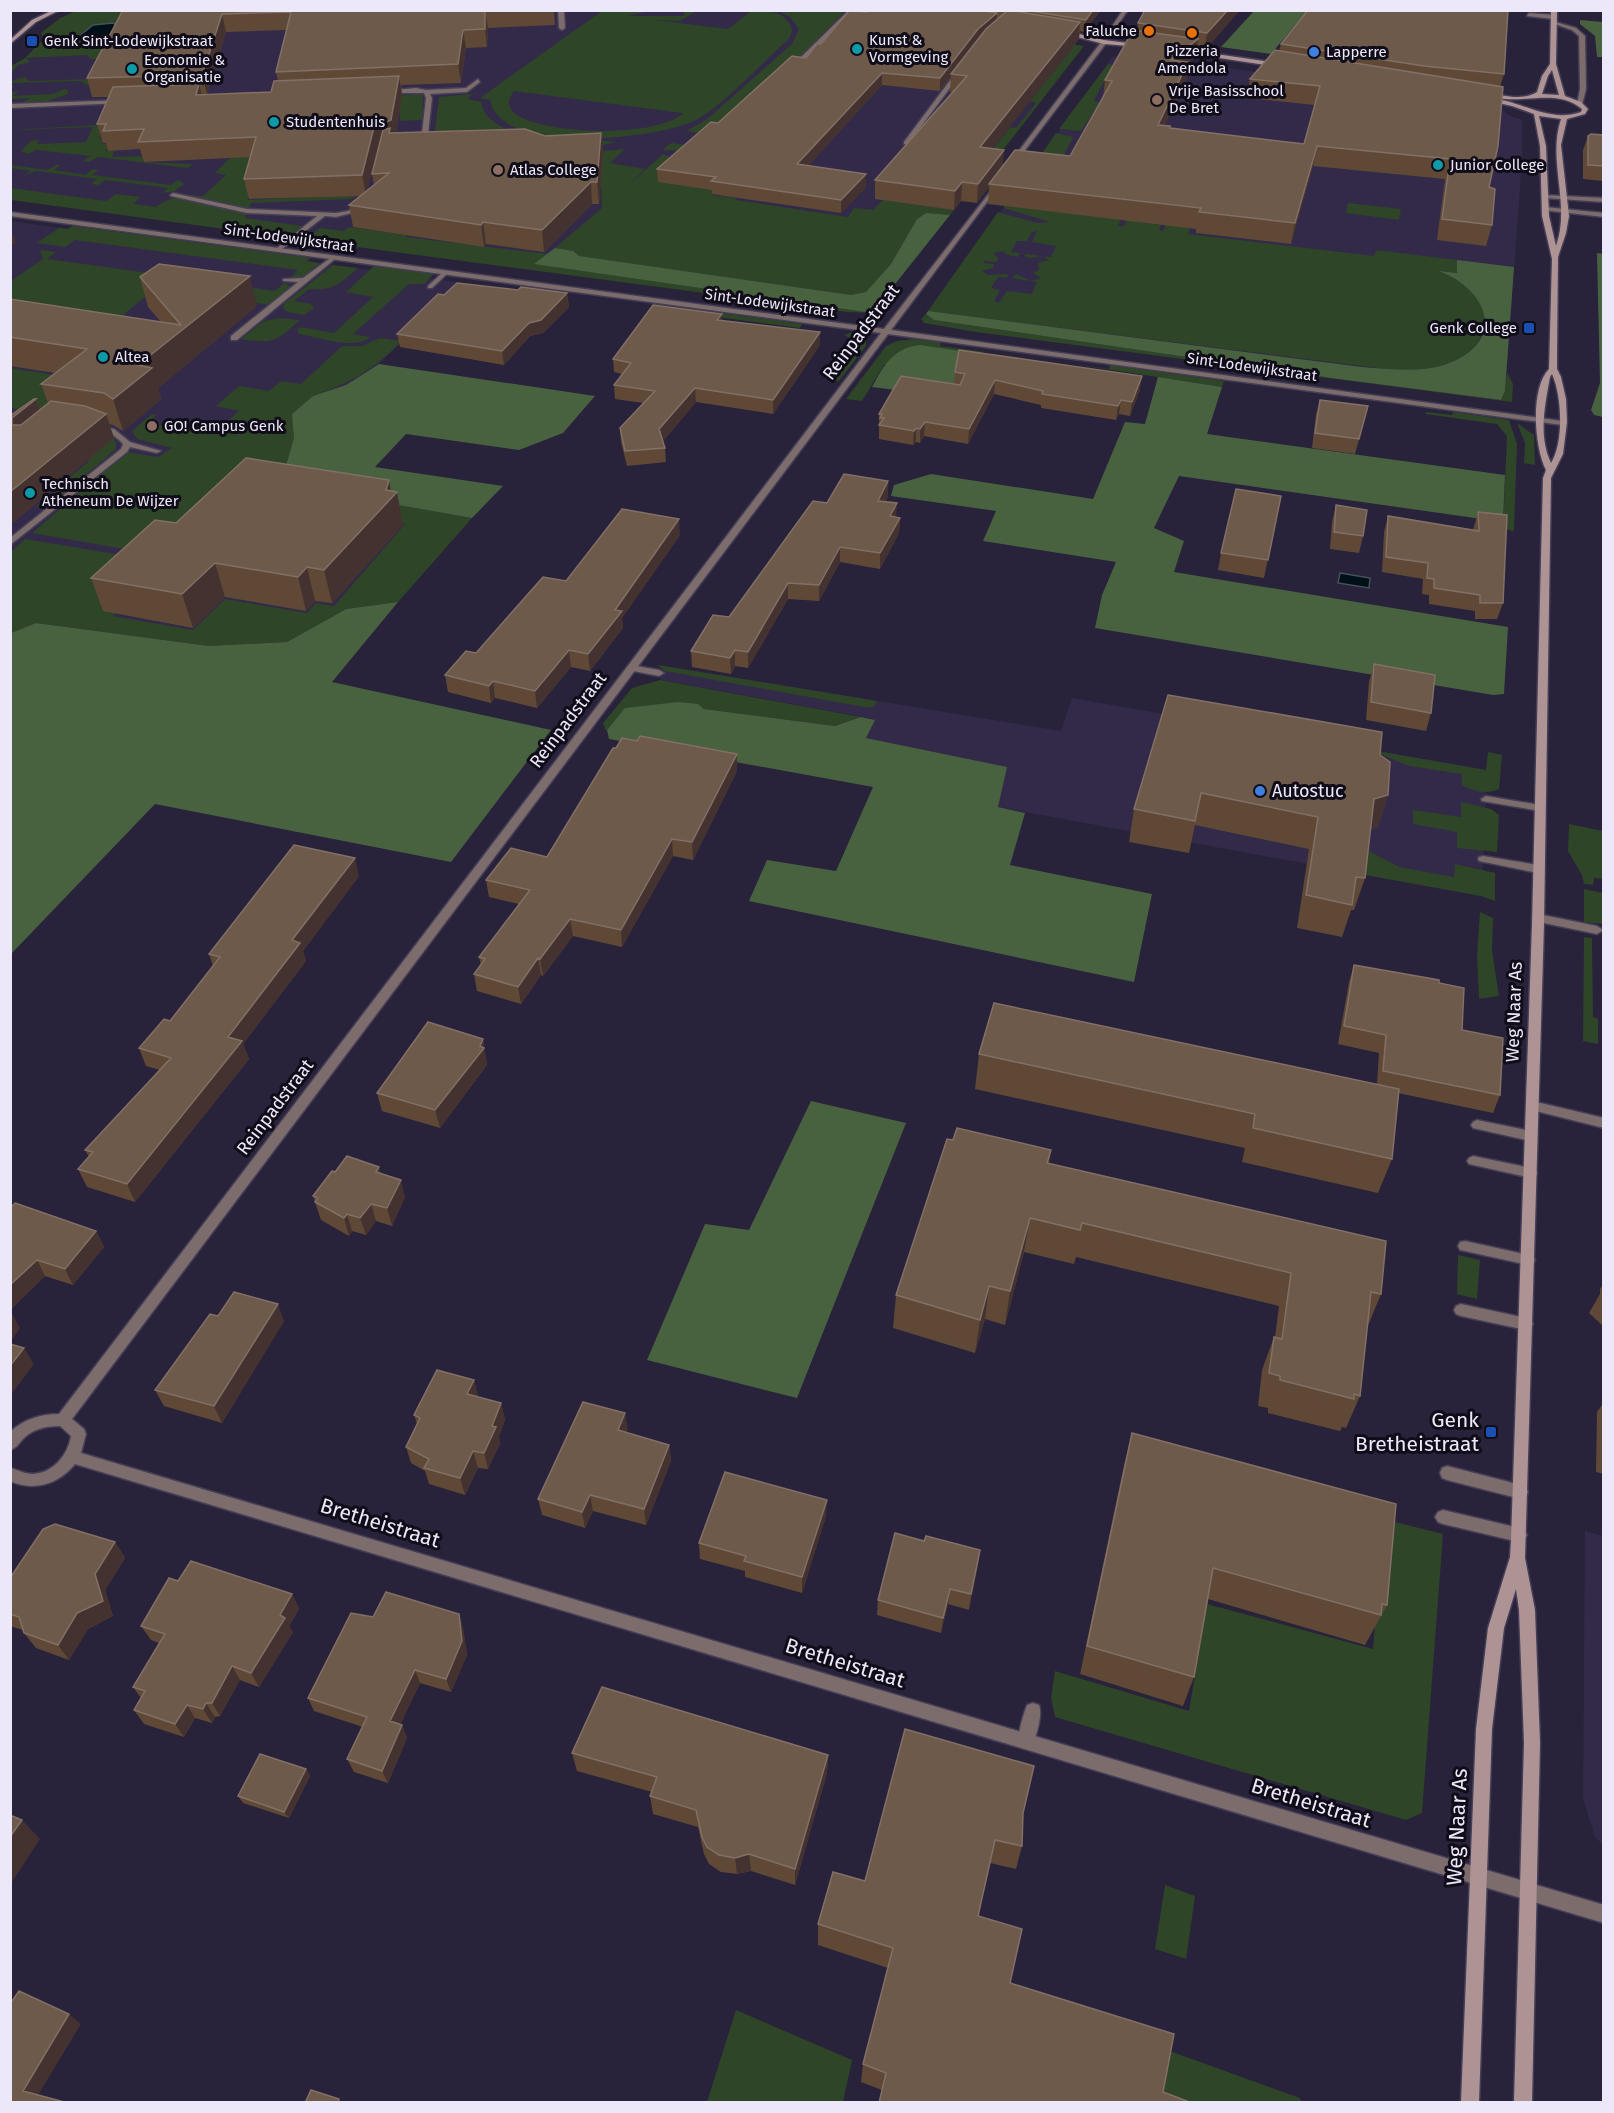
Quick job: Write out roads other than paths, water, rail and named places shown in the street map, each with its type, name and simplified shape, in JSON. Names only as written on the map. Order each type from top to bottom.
[{"type":"main road","points":[[10,43],[33,21],[58,10]]},
{"type":"main road","points":[[33,21],[34,12]]},
{"type":"main road","points":[[1554,16],[1553,64],[1563,97]]},
{"type":"main road","points":[[1063,33],[1100,40],[1111,37],[1148,46]]},
{"type":"main road","points":[[1169,49],[1283,66]]},
{"type":"main road","points":[[1536,95],[1540,93],[1545,76],[1553,64]]},
{"type":"main road","points":[[1475,93],[1520,98],[1536,95],[1563,97],[1580,104],[1585,109],[1583,113],[1564,118],[1536,115],[1518,106],[1483,99]]},
{"type":"main road","points":[[1518,106],[1517,102],[1520,98]]},
{"type":"main road","name":"Weg Naar As","points":[[1536,115],[1542,128],[1545,227],[1555,256]]},
{"type":"main road","name":"Weg Naar As","points":[[1549,468],[1559,456],[1562,423],[1559,377],[1553,369],[1555,256],[1564,229],[1563,174],[1558,157],[1560,128],[1564,118]]},
{"type":"main road","name":"Weg Naar As","points":[[1523,2103],[1532,1743],[1527,1610],[1518,1557],[1531,1173],[1549,468],[1541,454],[1540,419],[1546,376],[1553,369]]},
{"type":"main road","name":"Weg Naar As","points":[[1470,2103],[1484,1729],[1496,1628],[1518,1557]]},
{"type":"street","points":[[561,10],[562,28]]},
{"type":"street","points":[[796,65],[852,10]]},
{"type":"street","points":[[1111,37],[1126,10]]},
{"type":"street","points":[[1529,15],[1554,16],[1582,36],[1583,89],[1580,104]]},
{"type":"street","points":[[1009,169],[1100,40]]},
{"type":"street","points":[[906,143],[967,62]]},
{"type":"street","points":[[380,91],[467,90],[478,81]]},
{"type":"street","points":[[404,141],[428,135],[429,98],[426,92]]},
{"type":"street","points":[[10,106],[126,101]]},
{"type":"street","name":"Reinpadstraat","points":[[63,1420],[1002,178]]},
{"type":"street","points":[[173,195],[247,211],[324,214],[350,212],[370,198]]},
{"type":"street","points":[[1545,196],[1604,200]]},
{"type":"street","points":[[1545,209],[1604,215]]},
{"type":"street","name":"Sint-Lodewijkstraat","points":[[10,214],[1562,423]]},
{"type":"street","points":[[278,250],[324,214]]},
{"type":"street","points":[[234,339],[333,258]]},
{"type":"street","points":[[430,287],[445,273]]},
{"type":"street","points":[[285,280],[304,280]]},
{"type":"street","points":[[91,425],[110,429],[121,436],[127,444],[157,451]]},
{"type":"street","points":[[10,543],[123,450],[127,444]]},
{"type":"street","points":[[631,668],[659,673]]},
{"type":"street","points":[[1486,799],[1540,808]]},
{"type":"street","points":[[1483,859],[1538,869]]},
{"type":"street","points":[[1538,918],[1597,930]]},
{"type":"street","points":[[1532,1106],[1604,1123]]},
{"type":"street","points":[[1477,1125],[1531,1136]]},
{"type":"street","points":[[1473,1161],[1531,1173]]},
{"type":"street","points":[[1465,1246],[1528,1260]]},
{"type":"street","points":[[1461,1310],[1526,1324]]},
{"type":"street","points":[[12,1439],[32,1423],[45,1419],[63,1420],[79,1434],[73,1457],[47,1478],[31,1481],[12,1479]]},
{"type":"street","name":"Bretheistraat","points":[[73,1457],[1604,1914]]},
{"type":"street","points":[[1447,1473],[1521,1492]]},
{"type":"street","points":[[1443,1516],[1519,1535]]},
{"type":"street","points":[[1026,1741],[1033,1711]]},
{"type":"place","name":"Faluche","points":[[1149,31]]},
{"type":"place","name":"Pizzeria Amendola","points":[[1192,33]]},
{"type":"place","name":"Genk Sint-Lodewijkstraat","points":[[32,41]]},
{"type":"place","name":"Kunst & Vormgeving","points":[[857,49]]},
{"type":"place","name":"Lapperre","points":[[1314,52]]},
{"type":"place","name":"Economie & Organisatie","points":[[132,69]]},
{"type":"place","name":"Vrije Basisschool De Bret","points":[[1157,100]]},
{"type":"place","name":"Studentenhuis","points":[[274,122]]},
{"type":"place","name":"Junior College","points":[[1438,165]]},
{"type":"place","name":"Atlas College","points":[[498,170]]},
{"type":"place","name":"Genk College","points":[[1529,328]]},
{"type":"place","name":"Altea","points":[[103,357]]},
{"type":"place","name":"GO! Campus Genk","points":[[152,426]]},
{"type":"place","name":"Technisch Atheneum De Wijzer","points":[[30,493]]},
{"type":"place","name":"Autostuc","points":[[1260,791]]},
{"type":"place","name":"Genk Bretheistraat","points":[[1491,1432]]}]
